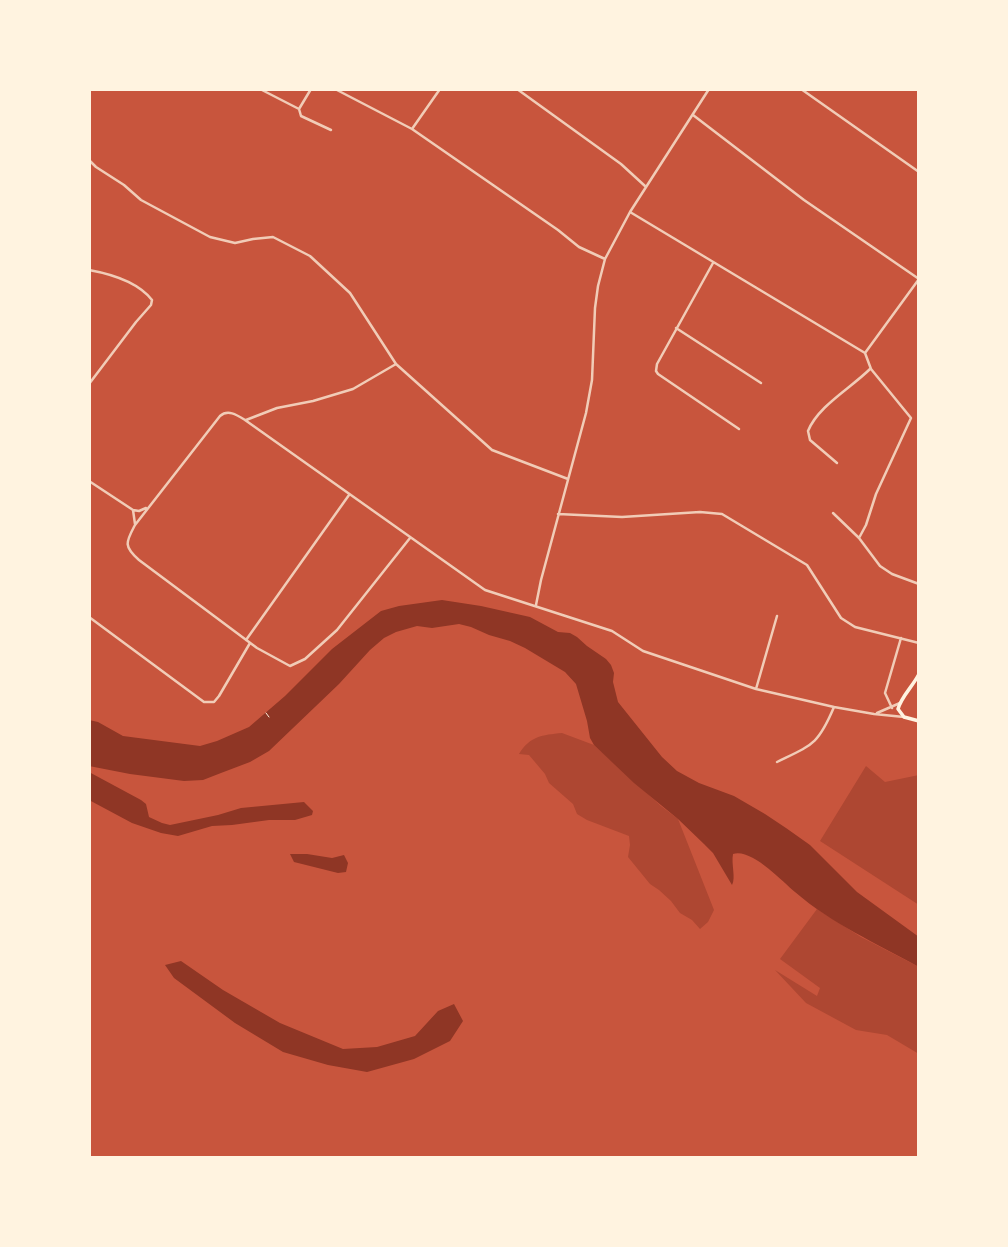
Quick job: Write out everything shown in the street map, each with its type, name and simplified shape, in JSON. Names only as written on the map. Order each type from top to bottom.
[{"type":"main road","points":[[919,674],[898,709],[904,717],[919,721]]},
{"type":"street","points":[[260,89],[299,109],[301,116],[331,130]]},
{"type":"street","points":[[299,109],[312,89]]},
{"type":"street","points":[[335,89],[412,129],[579,247],[606,259]]},
{"type":"street","points":[[412,129],[440,89]]},
{"type":"street","points":[[517,89],[621,164],[646,187]]},
{"type":"street","points":[[536,606],[586,413],[592,380],[595,308],[606,259],[630,212],[708,91],[703,89]]},
{"type":"street","points":[[801,89],[919,172]]},
{"type":"street","points":[[693,116],[804,200],[919,279],[865,353]]},
{"type":"street","points":[[89,160],[141,200],[210,237],[235,243],[273,237],[310,256],[350,293],[396,364],[492,450],[568,480]]},
{"type":"street","points":[[89,169],[93,164]]},
{"type":"street","points":[[630,212],[865,353],[871,369],[911,418],[859,538]]},
{"type":"street","points":[[713,263],[676,328],[656,371],[739,429]]},
{"type":"street","points":[[89,270],[134,285],[149,296],[152,302],[89,384]]},
{"type":"street","points":[[676,328],[761,383]]},
{"type":"street","points":[[245,420],[277,408],[313,401],[353,388],[396,364]]},
{"type":"street","points":[[837,463],[810,440],[808,431],[816,418],[837,397],[871,369]]},
{"type":"street","points":[[410,538],[337,630],[305,659],[290,666],[250,643],[132,555],[127,543],[135,525],[149,506],[220,416],[227,412],[245,420],[485,590],[612,631],[643,651],[756,689],[834,707],[904,717]]},
{"type":"street","points":[[89,481],[133,510],[139,511],[149,506]]},
{"type":"street","points":[[246,640],[349,495]]},
{"type":"street","points":[[133,510],[135,525]]},
{"type":"street","points":[[558,514],[622,517],[700,512],[722,514],[807,565],[841,618],[848,624],[919,643]]},
{"type":"street","points":[[834,513],[859,538],[880,566],[892,574],[919,584]]},
{"type":"street","points":[[756,689],[777,616]]},
{"type":"street","points":[[89,617],[209,703],[219,696],[250,643]]},
{"type":"street","points":[[892,708],[885,693],[901,638]]},
{"type":"street","points":[[874,714],[900,703]]},
{"type":"street","points":[[777,762],[814,743],[826,726],[834,707]]},
{"type":"path","points":[[266,713],[269,717]]},
{"type":"shaded area","points":[[442,600],[530,617],[558,632],[570,633],[606,659],[614,673],[613,682],[618,702],[662,757],[677,771],[699,783],[734,796],[810,845],[857,892],[919,937],[919,967],[824,914],[757,860],[740,853],[733,854],[732,885],[713,853],[594,745],[576,684],[565,672],[510,641],[459,624],[432,628],[417,626],[384,638],[269,751],[250,762],[203,780],[184,781],[89,766],[89,720],[123,736],[200,746],[217,741],[249,727],[332,649],[381,611]]},
{"type":"shaded area","points":[[562,733],[594,745],[678,819],[714,910],[708,922],[700,929],[650,884],[628,857],[629,836],[577,814],[573,804],[549,783],[529,755],[519,754],[537,737]]},
{"type":"shaded area","points":[[866,766],[885,782],[919,775],[919,905],[820,841]]},
{"type":"shaded area","points":[[89,772],[141,800],[146,804],[149,817],[170,825],[241,808],[304,802],[313,811],[312,815],[295,820],[212,826],[178,836],[132,823],[89,800]]},
{"type":"shaded area","points":[[290,854],[332,858],[344,855],[348,863],[346,872],[338,873],[294,862]]},
{"type":"shaded area","points":[[817,909],[861,937],[919,967],[919,1054],[887,1035],[856,1030],[806,1003],[775,970],[817,996],[820,988],[780,959]]},
{"type":"shaded area","points":[[181,961],[223,990],[280,1023],[343,1049],[377,1047],[415,1036],[438,1011],[454,1004],[463,1021],[450,1041],[414,1059],[367,1072],[328,1065],[283,1052],[235,1023],[174,978],[165,965]]}]
